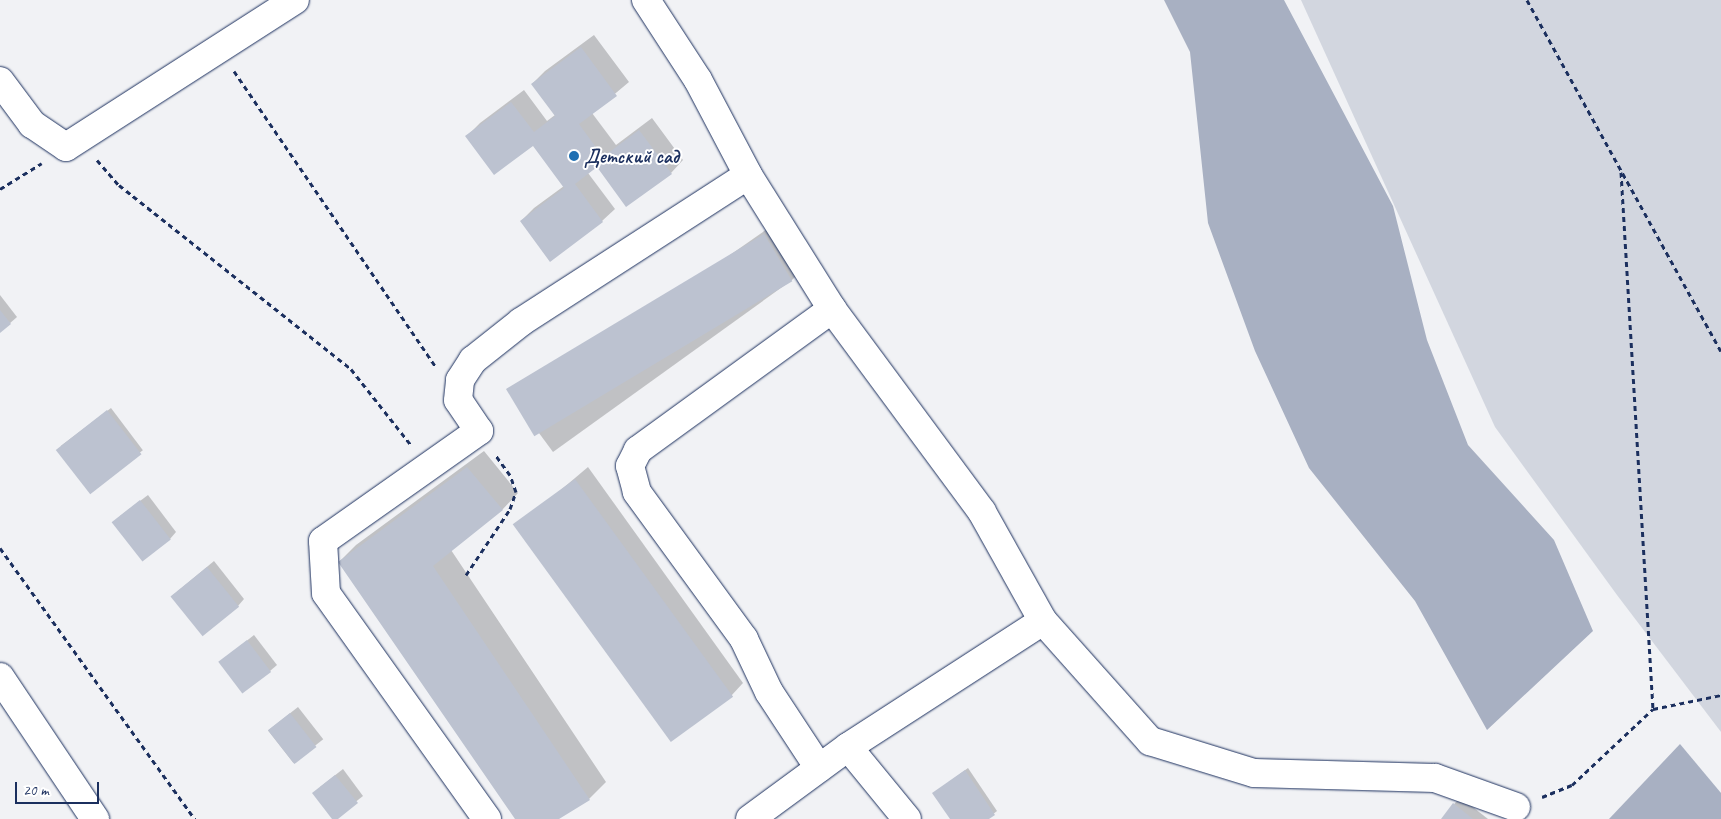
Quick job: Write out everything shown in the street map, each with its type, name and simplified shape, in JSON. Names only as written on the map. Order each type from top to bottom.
[{"type":"street","points":[[646,0],[698,80],[748,175],[832,309],[982,512],[1043,622],[1150,741],[1254,773],[1435,778],[1516,807]]},
{"type":"street","points":[[0,81],[32,124],[66,147],[220,50],[278,5]]},
{"type":"street","points":[[487,819],[326,593],[323,541],[479,431],[458,400],[460,380],[473,360],[514,327],[748,175]]},
{"type":"street","points":[[820,768],[769,692],[744,639],[637,492],[630,466],[638,450],[832,309]]},
{"type":"street","points":[[750,819],[848,747],[1043,622]]},
{"type":"street","points":[[0,677],[95,819]]},
{"type":"street","points":[[848,747],[908,819]]},
{"type":"path","points":[[1527,0],[1721,351]]},
{"type":"path","points":[[220,50],[458,400]]},
{"type":"path","points":[[0,189],[66,147],[93,155],[119,185],[351,370],[429,467]]},
{"type":"path","points":[[1621,172],[1653,709]]},
{"type":"path","points":[[466,575],[510,508],[516,492],[510,475],[479,431]]},
{"type":"path","points":[[0,548],[195,819]]},
{"type":"path","points":[[1516,807],[1572,785],[1653,709],[1721,695]]},
{"type":"shaded area","points":[[1301,0],[1721,0],[1721,732],[1617,595],[1495,427]]},
{"type":"water","points":[[1164,0],[1284,0],[1393,206],[1427,340],[1468,445],[1554,540],[1593,631],[1487,730],[1415,601],[1309,468],[1255,351],[1208,223],[1190,52]]},
{"type":"water","points":[[1680,744],[1721,793],[1721,819],[1609,819]]},
{"type":"building","points":[[581,47],[617,96],[579,124],[603,157],[639,130],[672,174],[626,207],[597,167],[575,184],[603,222],[550,262],[520,221],[564,188],[533,146],[494,175],[465,136],[511,102],[534,132],[555,116],[531,84]]},
{"type":"building","points":[[764,234],[792,281],[534,436],[506,389]]},
{"type":"building","points":[[0,310],[11,324],[0,333]]},
{"type":"building","points":[[107,410],[141,454],[90,494],[56,450]]},
{"type":"building","points":[[467,467],[503,510],[433,566],[590,800],[559,819],[515,819],[338,562]]},
{"type":"building","points":[[575,479],[733,697],[671,742],[513,524]]},
{"type":"building","points":[[140,500],[171,539],[142,562],[112,522]]},
{"type":"building","points":[[207,567],[239,607],[203,636],[170,597]]},
{"type":"building","points":[[247,640],[271,672],[242,694],[218,662]]},
{"type":"building","points":[[290,713],[316,747],[294,764],[268,730]]},
{"type":"building","points":[[965,770],[995,815],[989,819],[950,819],[932,793]]},
{"type":"building","points":[[335,775],[358,803],[338,819],[332,819],[312,793]]},
{"type":"building","points":[[1453,803],[1473,819],[1441,819]]},
{"type":"place","name":"Детский сад","points":[[574,156]]}]
